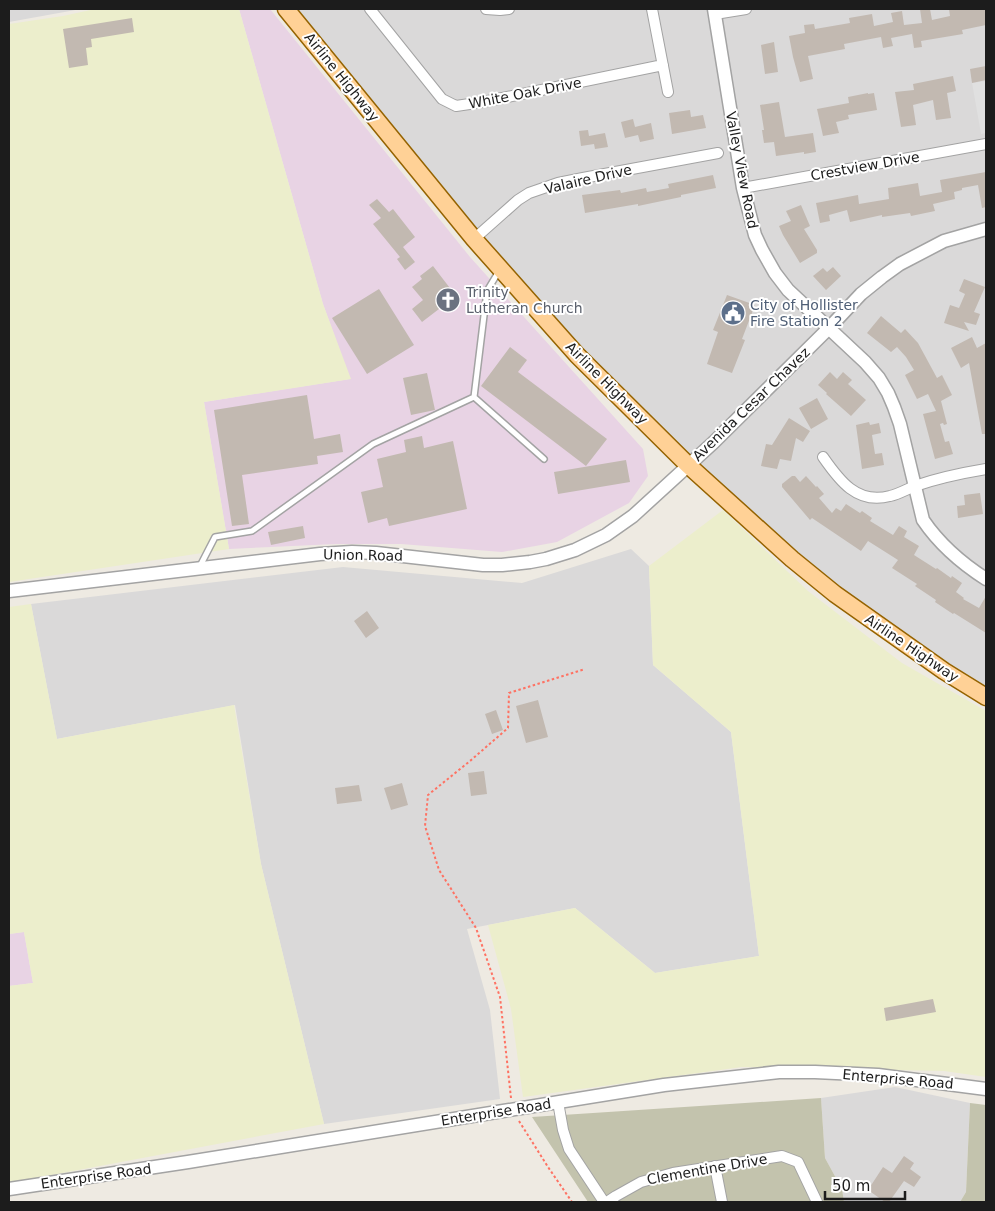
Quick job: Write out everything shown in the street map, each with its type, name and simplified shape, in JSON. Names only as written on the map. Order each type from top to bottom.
[{"type":"main road","name":"Airline Highway","points":[[286,9],[474,239],[539,314],[688,465],[792,559],[835,594],[937,666],[986,696]]},
{"type":"street","name":"White Oak Drive","points":[[370,9],[442,99],[456,106],[663,65]]},
{"type":"street","points":[[486,9],[509,9]]},
{"type":"street","points":[[652,9],[668,92]]},
{"type":"street","points":[[714,11],[746,9]]},
{"type":"street","name":"Valley View Road","points":[[714,11],[743,188],[755,235],[762,250],[775,273],[788,290],[865,362],[879,378],[888,393],[900,424],[923,520],[947,549],[969,568],[986,579]]},
{"type":"street","name":"Crestview Drive","points":[[743,188],[986,144]]},
{"type":"street","name":"Valaire Drive","points":[[474,239],[518,200],[529,193],[558,183],[718,153]]},
{"type":"street","name":"Avenida Cesar Chavez","points":[[688,465],[714,442],[861,294],[882,277],[900,264],[944,241],[986,229]]},
{"type":"street","points":[[823,457],[836,476],[846,486],[856,493],[872,498],[893,496],[915,486],[938,479],[986,469]]},
{"type":"street","name":"Union Road","points":[[9,591],[294,556],[352,552],[417,556],[482,565],[530,562],[575,550],[606,535],[633,516],[688,465]]},
{"type":"street","name":"Enterprise Road","points":[[9,1189],[673,1084],[780,1072],[878,1075],[986,1089]]},
{"type":"street","points":[[558,1102],[563,1130],[569,1148],[606,1202]]},
{"type":"street","name":"Clementine Drive","points":[[606,1202],[641,1182],[673,1173],[782,1156],[798,1162],[817,1202]]},
{"type":"street","points":[[715,1166],[722,1202]]},
{"type":"lane","points":[[474,396],[487,291],[500,268]]},
{"type":"lane","points":[[474,396],[544,459]]},
{"type":"lane","points":[[199,569],[214,537],[252,531],[373,444],[474,396]]},
{"type":"path","points":[[572,1202],[512,1110],[500,996],[476,928],[440,870],[425,826],[428,795],[508,728],[509,693],[585,669]]},
{"type":"shaded area","points":[[9,9],[81,9],[9,22]]},
{"type":"shaded area","points":[[95,9],[239,9],[323,304],[351,379],[204,402],[229,549],[9,582],[9,24]]},
{"type":"shaded area","points":[[239,9],[270,9],[470,257],[643,449],[648,476],[629,503],[557,542],[502,552],[401,544],[336,544],[229,549],[204,402],[350,379],[323,304]]},
{"type":"shaded area","points":[[286,9],[986,9],[986,692],[964,680],[770,536],[578,356]]},
{"type":"shaded area","points":[[986,81],[986,133],[981,134],[972,83]]},
{"type":"shaded area","points":[[723,510],[808,591],[902,663],[986,711],[986,1077],[944,1071],[742,1067],[523,1097],[511,1009],[488,925],[575,908],[655,973],[759,956],[731,732],[653,665],[649,566]]},
{"type":"shaded area","points":[[631,549],[649,566],[653,665],[731,732],[759,956],[655,973],[575,908],[467,929],[490,1010],[500,1099],[324,1124],[261,864],[235,705],[57,739],[31,604],[343,567],[522,583]]},
{"type":"shaded area","points":[[31,604],[57,739],[234,705],[261,864],[324,1124],[9,1183],[9,986],[33,983],[24,932],[9,934],[9,607]]},
{"type":"shaded area","points":[[24,932],[33,983],[9,986],[9,934]]},
{"type":"shaded area","points":[[895,1087],[970,1103],[966,1192],[960,1202],[844,1202],[842,1189],[825,1158],[821,1098]]},
{"type":"shaded area","points":[[821,1098],[825,1158],[842,1189],[844,1202],[588,1202],[532,1117]]},
{"type":"shaded area","points":[[970,1103],[986,1105],[986,1202],[960,1202],[966,1192]]},
{"type":"building","points":[[920,9],[930,9],[932,20],[950,16],[949,9],[986,9],[986,25],[962,30],[963,34],[921,41],[922,47],[914,48],[912,34],[891,38],[893,46],[883,48],[881,37],[844,44],[845,49],[808,56],[813,79],[800,82],[789,36],[805,33],[804,25],[814,24],[815,29],[850,23],[849,18],[872,14],[874,26],[893,22],[891,13],[902,11],[904,25],[922,23]]},
{"type":"building","points":[[132,18],[134,32],[91,39],[92,47],[86,48],[88,65],[69,68],[63,29]]},
{"type":"building","points":[[774,42],[778,72],[765,74],[761,45]]},
{"type":"building","points":[[986,66],[986,80],[972,83],[970,69]]},
{"type":"building","points":[[953,76],[956,91],[947,93],[951,118],[936,120],[933,100],[913,105],[916,125],[901,127],[895,92],[914,90],[913,84]]},
{"type":"building","points":[[874,93],[877,110],[848,115],[849,119],[836,122],[839,133],[823,136],[817,109],[849,103],[848,97]]},
{"type":"building","points":[[779,102],[785,137],[813,133],[816,152],[776,156],[774,142],[764,143],[760,105]]},
{"type":"building","points":[[690,110],[691,117],[703,115],[706,128],[672,134],[669,113]]},
{"type":"building","points":[[633,119],[635,127],[651,123],[654,139],[640,142],[638,135],[625,138],[621,122]]},
{"type":"building","points":[[588,130],[589,136],[605,133],[608,147],[595,149],[594,144],[581,146],[579,131]]},
{"type":"building","points":[[986,172],[986,207],[982,208],[978,185],[962,188],[962,190],[954,192],[955,199],[933,204],[935,211],[911,216],[910,213],[882,217],[882,215],[850,222],[847,210],[829,215],[830,221],[820,223],[816,203],[858,195],[859,204],[889,199],[888,188],[918,183],[920,196],[942,192],[940,180]]},
{"type":"building","points":[[713,175],[716,188],[638,206],[638,204],[585,213],[582,195],[620,190],[621,193],[646,188],[647,192],[669,188],[668,184]]},
{"type":"building","points":[[377,199],[389,212],[393,209],[415,237],[403,247],[415,262],[405,270],[397,259],[400,257],[373,224],[381,218],[369,205]]},
{"type":"building","points":[[801,205],[810,226],[804,229],[817,253],[800,263],[779,226],[791,221],[786,211]]},
{"type":"building","points":[[433,266],[456,296],[422,322],[412,309],[423,300],[412,287],[422,279],[420,276]]},
{"type":"building","points":[[833,267],[841,276],[826,290],[813,276],[823,268],[827,272]]},
{"type":"building","points":[[964,279],[985,287],[974,312],[980,314],[976,325],[964,322],[969,331],[944,323],[950,305],[959,308],[965,294],[959,291]]},
{"type":"building","points":[[379,289],[414,345],[367,374],[332,318]]},
{"type":"building","points":[[727,295],[755,305],[742,339],[745,340],[732,373],[707,364],[718,332],[713,330]]},
{"type":"building","points":[[881,316],[901,333],[905,329],[918,343],[937,378],[942,375],[952,395],[941,401],[947,424],[940,424],[945,442],[949,441],[953,454],[935,459],[923,414],[936,411],[928,394],[917,399],[905,375],[914,370],[906,357],[897,347],[891,352],[867,333]]},
{"type":"building","points":[[972,337],[977,348],[986,343],[986,434],[982,434],[969,363],[961,368],[951,348]]},
{"type":"building","points":[[510,347],[527,360],[518,372],[607,439],[586,466],[481,386]]},
{"type":"building","points":[[830,372],[837,379],[843,372],[852,380],[848,384],[866,400],[851,416],[818,385]]},
{"type":"building","points":[[427,373],[435,410],[411,415],[403,378]]},
{"type":"building","points":[[307,395],[314,439],[340,434],[343,452],[317,456],[318,464],[242,475],[249,524],[232,526],[214,410]]},
{"type":"building","points":[[817,398],[828,419],[811,429],[799,408]]},
{"type":"building","points":[[789,418],[810,431],[803,442],[796,438],[791,461],[780,459],[777,469],[761,466],[766,444],[772,445]]},
{"type":"building","points":[[869,422],[870,425],[879,423],[881,433],[872,435],[875,454],[882,453],[884,465],[862,469],[856,425]]},
{"type":"building","points":[[422,436],[424,448],[453,441],[467,509],[389,526],[387,518],[368,523],[361,492],[383,487],[377,459],[406,452],[404,440]]},
{"type":"building","points":[[626,460],[630,482],[558,494],[554,472]]},
{"type":"building","points":[[792,476],[795,476],[800,482],[806,476],[817,486],[824,494],[819,498],[832,513],[836,508],[841,511],[846,504],[860,513],[862,511],[872,518],[870,521],[893,535],[899,526],[907,531],[904,537],[919,546],[914,555],[962,583],[956,592],[963,599],[979,608],[986,596],[986,633],[935,602],[936,600],[915,586],[917,584],[892,568],[898,560],[868,541],[861,551],[812,518],[810,520],[782,487],[782,484]]},
{"type":"building","points":[[980,493],[983,514],[958,518],[957,506],[965,505],[964,495]]},
{"type":"building","points":[[303,526],[305,538],[271,545],[268,532]]},
{"type":"building","points":[[367,611],[379,628],[366,638],[354,621]]},
{"type":"building","points":[[538,700],[548,737],[526,743],[516,706]]},
{"type":"building","points":[[496,710],[503,730],[492,734],[485,714]]},
{"type":"building","points":[[484,771],[487,794],[471,796],[468,773]]},
{"type":"building","points":[[402,783],[408,805],[391,810],[384,788]]},
{"type":"building","points":[[359,785],[362,801],[337,804],[335,788]]},
{"type":"building","points":[[933,999],[936,1012],[886,1021],[884,1008]]},
{"type":"building","points":[[904,1156],[914,1163],[910,1169],[921,1177],[914,1187],[904,1181],[889,1202],[885,1202],[868,1190],[883,1167],[892,1173]]},
{"type":"place","name":"Trinity Lutheran Church","points":[[448,300]]},
{"type":"place","name":"City of Hollister Fire Station 2","points":[[733,313]]}]
